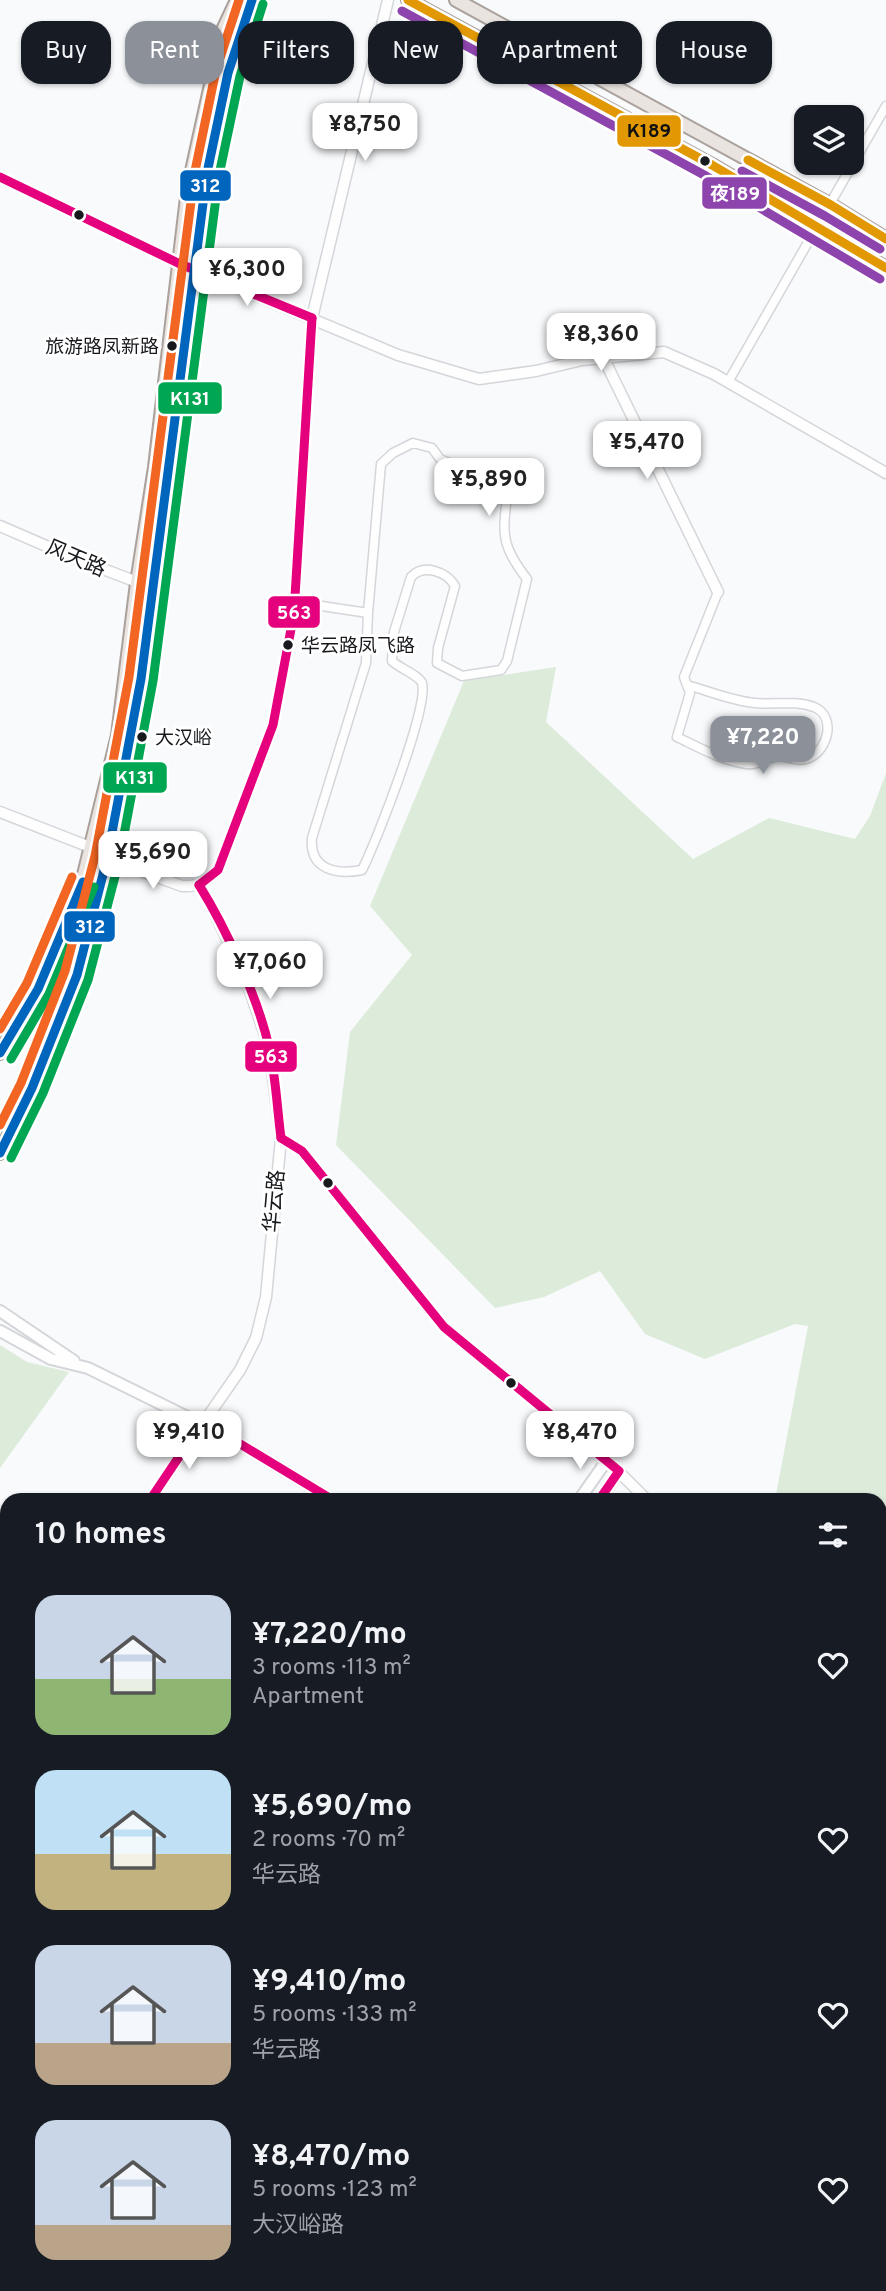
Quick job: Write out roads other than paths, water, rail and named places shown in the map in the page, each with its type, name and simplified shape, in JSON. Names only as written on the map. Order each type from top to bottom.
[{"type":"main road","points":[[0,1053],[38,989],[82,883],[118,735],[155,467],[188,189],[223,30],[237,0]]},
{"type":"main road","points":[[0,1153],[32,1088],[77,975],[107,859],[141,679],[202,198],[215,125],[236,39],[252,0]]},
{"type":"main road","points":[[408,0],[712,165],[886,268]]},
{"type":"main road","points":[[456,0],[831,205],[886,239]]},
{"type":"main road","points":[[0,1311],[79,1364],[232,1439],[321,1493]]},
{"type":"main road","points":[[0,1331],[51,1359],[79,1364]]},
{"type":"main road","points":[[584,1493],[607,1460]]},
{"type":"main road","points":[[604,1493],[619,1471]]},
{"type":"street","points":[[0,812],[90,847],[107,859],[182,886],[199,885],[218,870],[273,725],[295,602],[312,318],[388,0]]},
{"type":"street","points":[[728,382],[886,106]]},
{"type":"street","points":[[0,177],[178,263],[398,355],[479,379],[536,371],[582,360],[664,352],[728,382],[886,473]]},
{"type":"street","points":[[603,357],[718,592],[684,677],[690,694],[677,737],[750,765],[780,756],[797,761],[812,757],[829,728],[826,716],[816,708],[798,703],[753,703],[687,685]]},
{"type":"street","points":[[413,443],[432,448],[440,458],[508,488],[503,537],[509,553],[527,579],[507,661],[501,670],[462,676],[437,663],[438,648],[455,586],[451,578],[427,568],[416,571],[411,577],[394,632],[391,662],[402,671],[417,676],[422,684],[421,708],[378,839],[362,870],[347,873],[330,870],[316,860],[311,849],[312,838],[366,663],[368,613],[381,464],[393,453],[413,443]]},
{"type":"street","name":"风天路","points":[[0,526],[137,583],[153,587]]},
{"type":"street","points":[[295,602],[368,613]]},
{"type":"street","name":"华云路","points":[[155,1493],[240,1370],[256,1338],[266,1297],[281,1138],[270,1047],[247,982],[199,885]]},
{"type":"street","points":[[281,1138],[302,1151],[444,1328],[607,1460],[640,1493]]},
{"type":"place","name":"旅游路凤新路","points":[[172,346]]},
{"type":"place","name":"华云路凤飞路","points":[[288,645]]},
{"type":"place","name":"大汉峪","points":[[142,737]]}]
